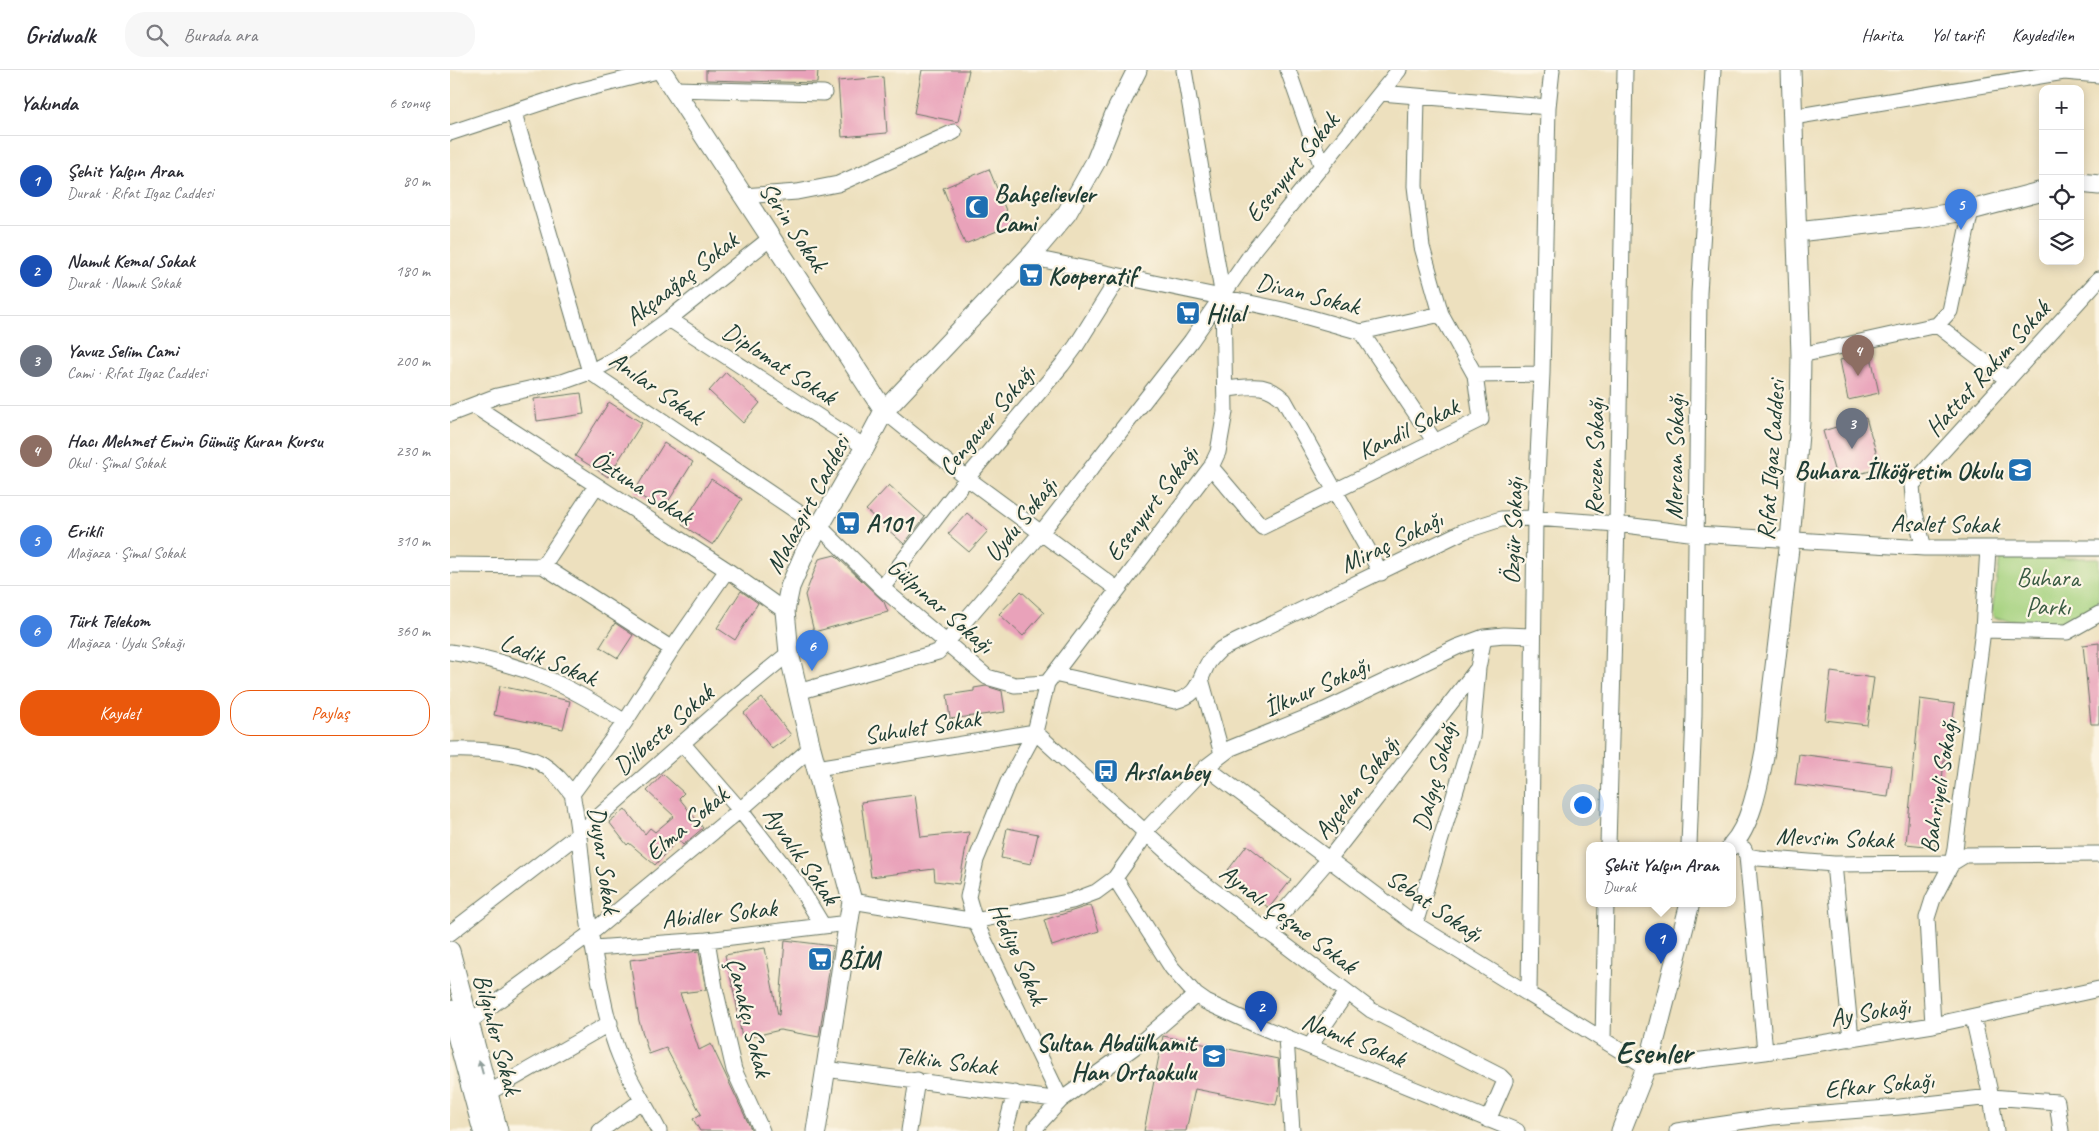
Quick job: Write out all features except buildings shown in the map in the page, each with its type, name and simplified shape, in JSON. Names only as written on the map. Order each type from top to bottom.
[{"type":"street","name":"Serin Sokak","points":[[661,70],[884,411]]},
{"type":"street","points":[[450,133],[574,92],[661,70]]},
{"type":"street","name":"Malazgirt Caddesi","points":[[816,1131],[852,901],[816,768],[789,653],[785,611],[795,572],[884,411],[1029,257],[1067,213],[1084,186],[1137,70]]},
{"type":"street","name":"Esenyurt Sokağı","points":[[1050,678],[1116,589],[1211,467],[1218,452],[1223,431],[1225,389],[1223,297],[1184,70]]},
{"type":"street","points":[[1288,70],[1322,167]]},
{"type":"street","name":"Esenyurt Sokak","points":[[1223,297],[1254,250],[1399,70]]},
{"type":"street","name":"Özgür Sokağı","points":[[1529,994],[1535,518],[1542,374],[1548,107],[1552,70]]},
{"type":"street","name":"Revzen Sokağı","points":[[1608,842],[1617,524],[1625,70]]},
{"type":"street","name":"Mercan Sokağı","points":[[1689,842],[1697,534],[1699,293],[1713,70]]},
{"type":"street","name":"Rıfat Ilgaz Caddesi","points":[[1739,846],[1758,784],[1765,751],[1790,540],[1800,422],[1801,355],[1791,70]]},
{"type":"street","points":[[1792,117],[2064,72],[2099,75]]},
{"type":"street","points":[[674,89],[824,93]]},
{"type":"street","points":[[1381,93],[1548,107]]},
{"type":"street","name":"Kandil Sokak","points":[[1211,467],[1262,527],[1335,489],[1481,419],[1476,375],[1441,314],[1426,266],[1417,213],[1414,154],[1417,97]]},
{"type":"street","name":"Anılar Sokak","points":[[514,112],[590,372],[820,526]]},
{"type":"street","points":[[744,196],[797,192],[838,184],[954,132]]},
{"type":"street","points":[[2084,183],[2099,185]]},
{"type":"street","points":[[1797,232],[1922,218],[1971,210],[2039,192]]},
{"type":"street","points":[[1801,355],[1937,325],[1950,311],[1971,210]]},
{"type":"street","name":"Akçaağaç Sokak","points":[[450,414],[497,396],[565,381],[590,372],[616,358],[669,319],[772,237]]},
{"type":"street","name":"Divan Sokak","points":[[1029,257],[1283,310],[1361,332],[1441,314]]},
{"type":"street","name":"Cengaver Sokağı","points":[[882,588],[967,478],[1072,352],[1119,277]]},
{"type":"street","name":"Hattat Rakım Sokak","points":[[1924,548],[1914,509],[1912,485],[2099,280]]},
{"type":"street","name":"Uydu Sokağı","points":[[798,692],[938,652],[1040,534],[1191,341],[1223,297]]},
{"type":"street","name":"Diplomat Sokak","points":[[669,319],[865,448]]},
{"type":"street","points":[[1937,325],[2008,380]]},
{"type":"street","points":[[1361,332],[1434,442]]},
{"type":"street","points":[[1476,375],[1542,374]]},
{"type":"street","points":[[1225,389],[1263,387],[1274,390],[1284,400],[1381,573]]},
{"type":"street","name":"Öztuna Sokak","points":[[473,405],[727,570],[785,611]]},
{"type":"street","points":[[884,411],[967,478],[1116,589]]},
{"type":"street","points":[[543,566],[596,486]]},
{"type":"street","name":"Miraç Sokağı","points":[[1050,678],[1176,701],[1192,694],[1206,666],[1221,649],[1381,573],[1464,531],[1501,519],[1535,518],[1617,524],[1697,534],[1790,540]]},
{"type":"street","name":"Gülpınar Sokağı","points":[[820,526],[882,588],[987,677],[1015,685],[1050,678]]},
{"type":"street","name":"Asalet Sokak","points":[[1790,540],[1924,548],[2099,548]]},
{"type":"street","name":"Bahriyeli Sokağı","points":[[1933,1025],[1927,918],[1952,863],[1968,755],[1983,630],[1988,548]]},
{"type":"street","points":[[450,565],[543,566],[672,650]]},
{"type":"street","name":"Duyar Sokak","points":[[659,1131],[641,1101],[620,1056],[610,1024],[591,933],[580,833],[572,794],[625,722],[727,570]]},
{"type":"street","points":[[1983,630],[2067,632],[2099,614]]},
{"type":"street","name":"İlknur Sokağı","points":[[975,921],[1072,901],[1096,892],[1115,878],[1136,849],[1145,831],[1206,767],[1231,748],[1325,710],[1457,647],[1484,637],[1504,634],[1533,636]]},
{"type":"street","name":"Dalgıç Sokağı","points":[[1415,924],[1472,736],[1478,668],[1484,637]]},
{"type":"street","name":"Ladik Sokak","points":[[450,652],[483,657],[527,670],[560,683],[592,700],[625,722]]},
{"type":"street","name":"Dilbeste Sokak","points":[[450,934],[580,833],[682,743],[789,653]]},
{"type":"street","name":"Ayçelen Sokağı","points":[[1266,932],[1329,859],[1478,668]]},
{"type":"street","name":"Hediye Sokak","points":[[1050,678],[1035,732],[1008,782],[976,860],[968,897],[975,921],[1061,1100]]},
{"type":"street","points":[[1201,679],[1222,754]]},
{"type":"street","name":"Suhulet Sokak","points":[[816,768],[1035,732]]},
{"type":"street","name":"Aynalı Çeşme Sokak","points":[[1035,732],[1189,872],[1346,992],[1371,1010],[1500,1076],[1505,1081],[1488,1120]]},
{"type":"street","name":"Ayvalık Sokak","points":[[682,743],[740,810],[798,883],[823,926]]},
{"type":"street","name":"Elma Sokak","points":[[469,1022],[591,933],[740,810],[811,748]]},
{"type":"street","points":[[450,750],[470,749],[514,755],[540,762],[557,775],[572,794]]},
{"type":"street","name":"Sebat Sokağı","points":[[1206,767],[1415,924],[1647,1067]]},
{"type":"street","points":[[1739,846],[1765,1052]]},
{"type":"street","name":"Mevsim Sokak","points":[[1739,846],[1758,858],[1834,864],[1952,863],[1965,855],[2099,854]]},
{"type":"street","points":[[1834,864],[1851,1039]]},
{"type":"street","name":"Namık Sokak","points":[[1115,878],[1172,968],[1196,995],[1219,1009],[1517,1131]]},
{"type":"street","points":[[852,901],[975,921]]},
{"type":"street","points":[[1603,1039],[1606,907]]},
{"type":"street","points":[[1621,1131],[1647,1067],[1688,907]]},
{"type":"street","name":"Abidler Sokak","points":[[594,948],[708,940],[848,923]]},
{"type":"street","name":"Çanakçı Sokak","points":[[708,940],[715,988],[734,1070],[762,1131]]},
{"type":"street","name":"Bilginler Sokak","points":[[450,951],[498,1131]]},
{"type":"street","name":"Ay Sokağı","points":[[1647,1067],[1765,1052],[1933,1025],[1973,1018],[2099,989]]},
{"type":"street","points":[[1310,1046],[1346,992]]},
{"type":"street","points":[[1036,1131],[1036,1127],[1061,1100],[1140,1043],[1196,995]]},
{"type":"street","name":"Bilginler Sokak","points":[[450,1010],[483,1131]]},
{"type":"street","points":[[1973,1018],[1991,1097],[1996,1131]]},
{"type":"street","points":[[488,1093],[610,1024]]},
{"type":"street","points":[[1286,1037],[1292,1131]]},
{"type":"street","name":"Telkin Sokak","points":[[825,1069],[1061,1100]]},
{"type":"street","points":[[909,1131],[917,1080]]},
{"type":"street","points":[[1005,1131],[1015,1093]]},
{"type":"street","name":"Efkar Sokağı","points":[[1677,1131],[1772,1117],[1900,1107],[1991,1097],[2057,1102],[2061,1131]]},
{"type":"street","points":[[600,1131],[641,1101]]},
{"type":"green space","name":"Buhara Parkı","points":[[2000,558],[2099,558],[2099,604],[2062,626],[1994,618],[1992,611]]},
{"type":"place","name":"Bahçelievler Cami","points":[[977,207]]},
{"type":"place","name":"Erikli","points":[[1961,230]]},
{"type":"place","name":"Kooperatif","points":[[1031,275]]},
{"type":"place","name":"Hilal","points":[[1188,313]]},
{"type":"place","name":"Hacı Mehmet Emin Gümüş Kuran Kursu","points":[[1858,376]]},
{"type":"place","name":"Yavuz Selim Cami","points":[[1852,449]]},
{"type":"place","name":"Buhara İlköğretim Okulu","points":[[2020,470]]},
{"type":"place","name":"A101","points":[[848,523]]},
{"type":"place","name":"Türk Telekom","points":[[812,671]]},
{"type":"place","name":"Arslanbey","points":[[1106,771]]},
{"type":"place","name":"BİM","points":[[820,959]]},
{"type":"place","name":"Şehit Yalçın Aran","points":[[1661,964]]},
{"type":"place","name":"Namık Kemal Sokak","points":[[1261,1032]]},
{"type":"place","name":"Sultan Abdülhamit Han Ortaokulu","points":[[1214,1056]]},
{"type":"district","name":"Esenler","points":[[1654,1053]]}]
